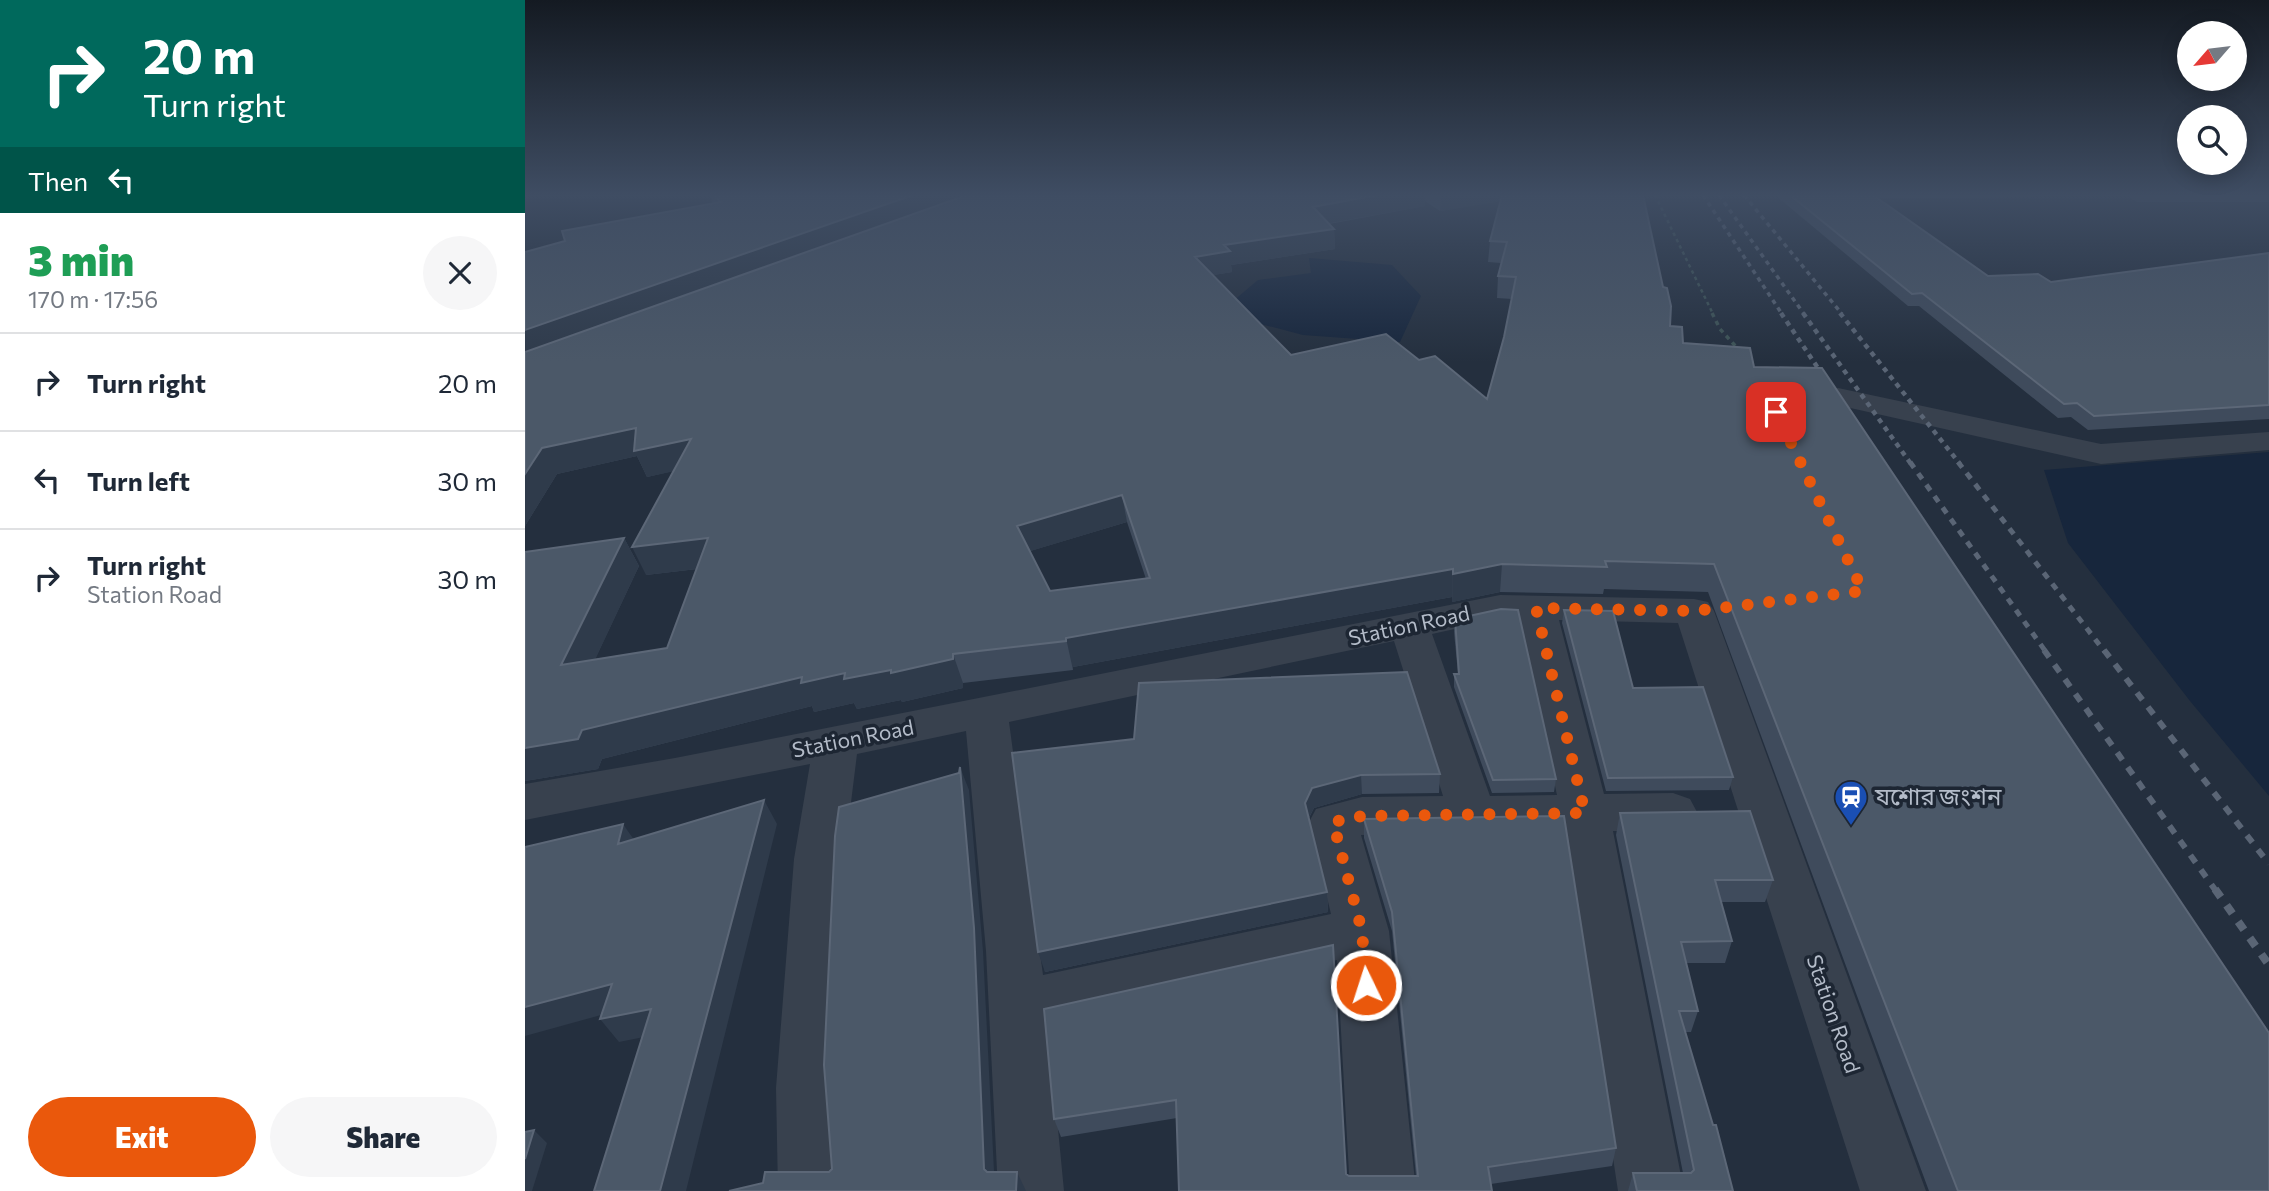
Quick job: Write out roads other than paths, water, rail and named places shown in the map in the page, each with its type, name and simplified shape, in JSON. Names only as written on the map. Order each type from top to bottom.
[{"type":"street","points":[[1838,397],[2101,454],[2269,441]]},
{"type":"street","name":"Station Road","points":[[525,802],[836,742],[1500,607],[1694,611],[1893,1191]]},
{"type":"street","points":[[1536,608],[1585,813],[1651,1191]]},
{"type":"street","points":[[1409,626],[1473,815]]},
{"type":"street","points":[[985,712],[1017,1006],[1031,1191]]},
{"type":"street","points":[[811,1191],[806,1088],[819,859],[836,742]]},
{"type":"street","points":[[1383,1191],[1362,931],[1333,822],[1362,816],[1763,811]]},
{"type":"street","points":[[1017,1006],[1362,931]]},
{"type":"water","points":[[1309,258],[1392,265],[1421,296],[1400,342],[1303,335],[1219,313],[1258,280],[1311,273]]},
{"type":"water","points":[[2269,452],[2269,796],[2190,701],[2068,543],[2044,470]]},
{"type":"railway","points":[[1740,251],[1782,314]]},
{"type":"railway","points":[[1759,251],[1804,314]]},
{"type":"railway","points":[[1790,251],[1842,314]]},
{"type":"railway","points":[[1781,313],[1828,383]]},
{"type":"railway","points":[[1803,313],[1911,464]]},
{"type":"railway","points":[[1840,313],[1960,464]]},
{"type":"railway","points":[[1910,462],[2046,652]]},
{"type":"railway","points":[[1958,462],[2105,652]]},
{"type":"railway","points":[[2044,650],[2216,891]]},
{"type":"railway","points":[[2104,650],[2269,864]]},
{"type":"railway","points":[[2215,889],[2269,965]]},
{"type":"place","name":"যশোর জংশন","points":[[1851,827]]}]
